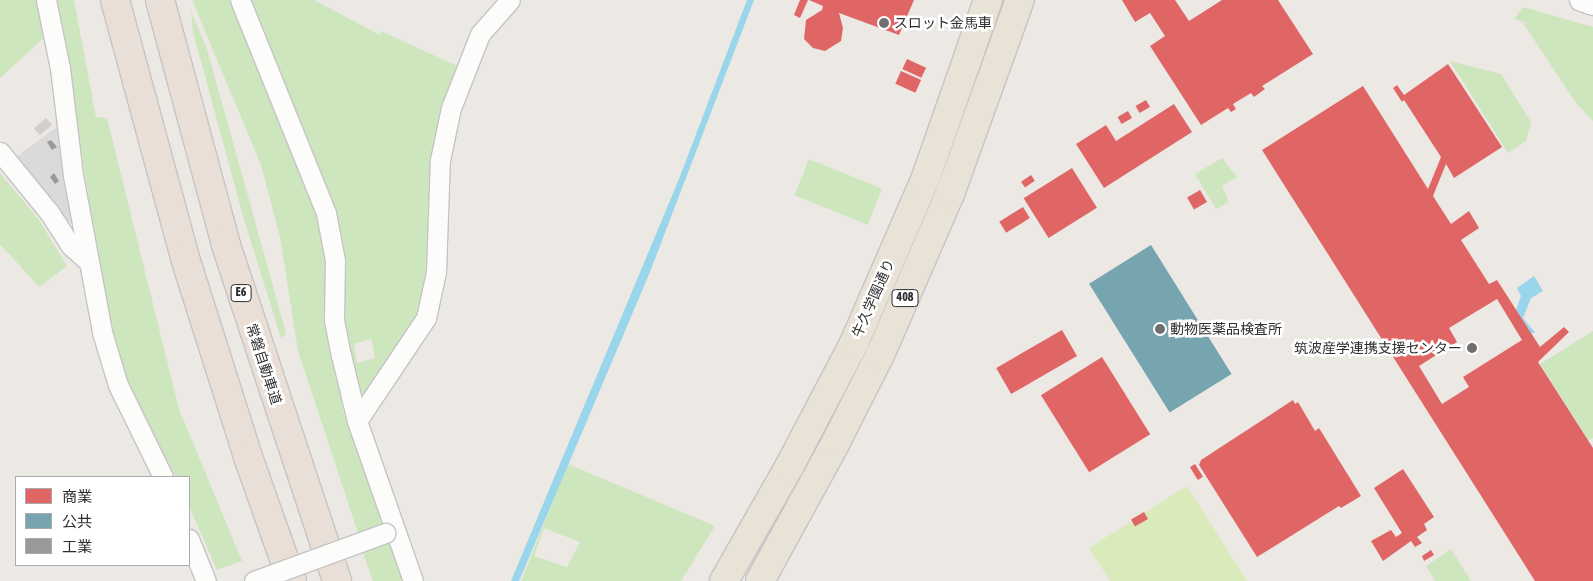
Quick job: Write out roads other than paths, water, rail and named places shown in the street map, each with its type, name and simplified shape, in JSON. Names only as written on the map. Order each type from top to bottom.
[{"type":"highway","points":[[115,0],[185,258],[292,581]]},
{"type":"highway","name":"常磐自動車道","points":[[160,0],[226,245],[337,581]]},
{"type":"highway","name":"牛久学園通り","points":[[724,581],[789,468],[854,343],[925,180],[988,0]]},
{"type":"highway","name":"408","points":[[760,581],[836,442],[884,346],[964,158],[1020,0]]},
{"type":"street","points":[[46,0],[102,332],[118,385],[163,476]]},
{"type":"street","points":[[240,0],[326,213],[335,260],[334,320],[357,421],[390,531],[413,581]]},
{"type":"street","points":[[357,421],[426,318],[436,272],[440,160],[451,108],[480,34],[510,0]]},
{"type":"street","points":[[1581,0],[1593,4]]},
{"type":"street","points":[[0,152],[71,246],[89,262]]},
{"type":"street","points":[[254,581],[390,531]]},
{"type":"street","points":[[190,541],[206,581]]},
{"type":"water","points":[[747,0],[754,0],[650,272],[519,581],[511,581],[679,179]]},
{"type":"water","points":[[1534,276],[1543,291],[1531,298],[1523,318],[1535,332],[1531,334],[1516,310],[1521,296],[1517,288]]},
{"type":"place","name":"スロット金馬車","points":[[884,23]]},
{"type":"place","name":"動物医薬品検査所","points":[[1160,329]]},
{"type":"place","name":"筑波産学連携支援センター","points":[[1472,348]]}]
